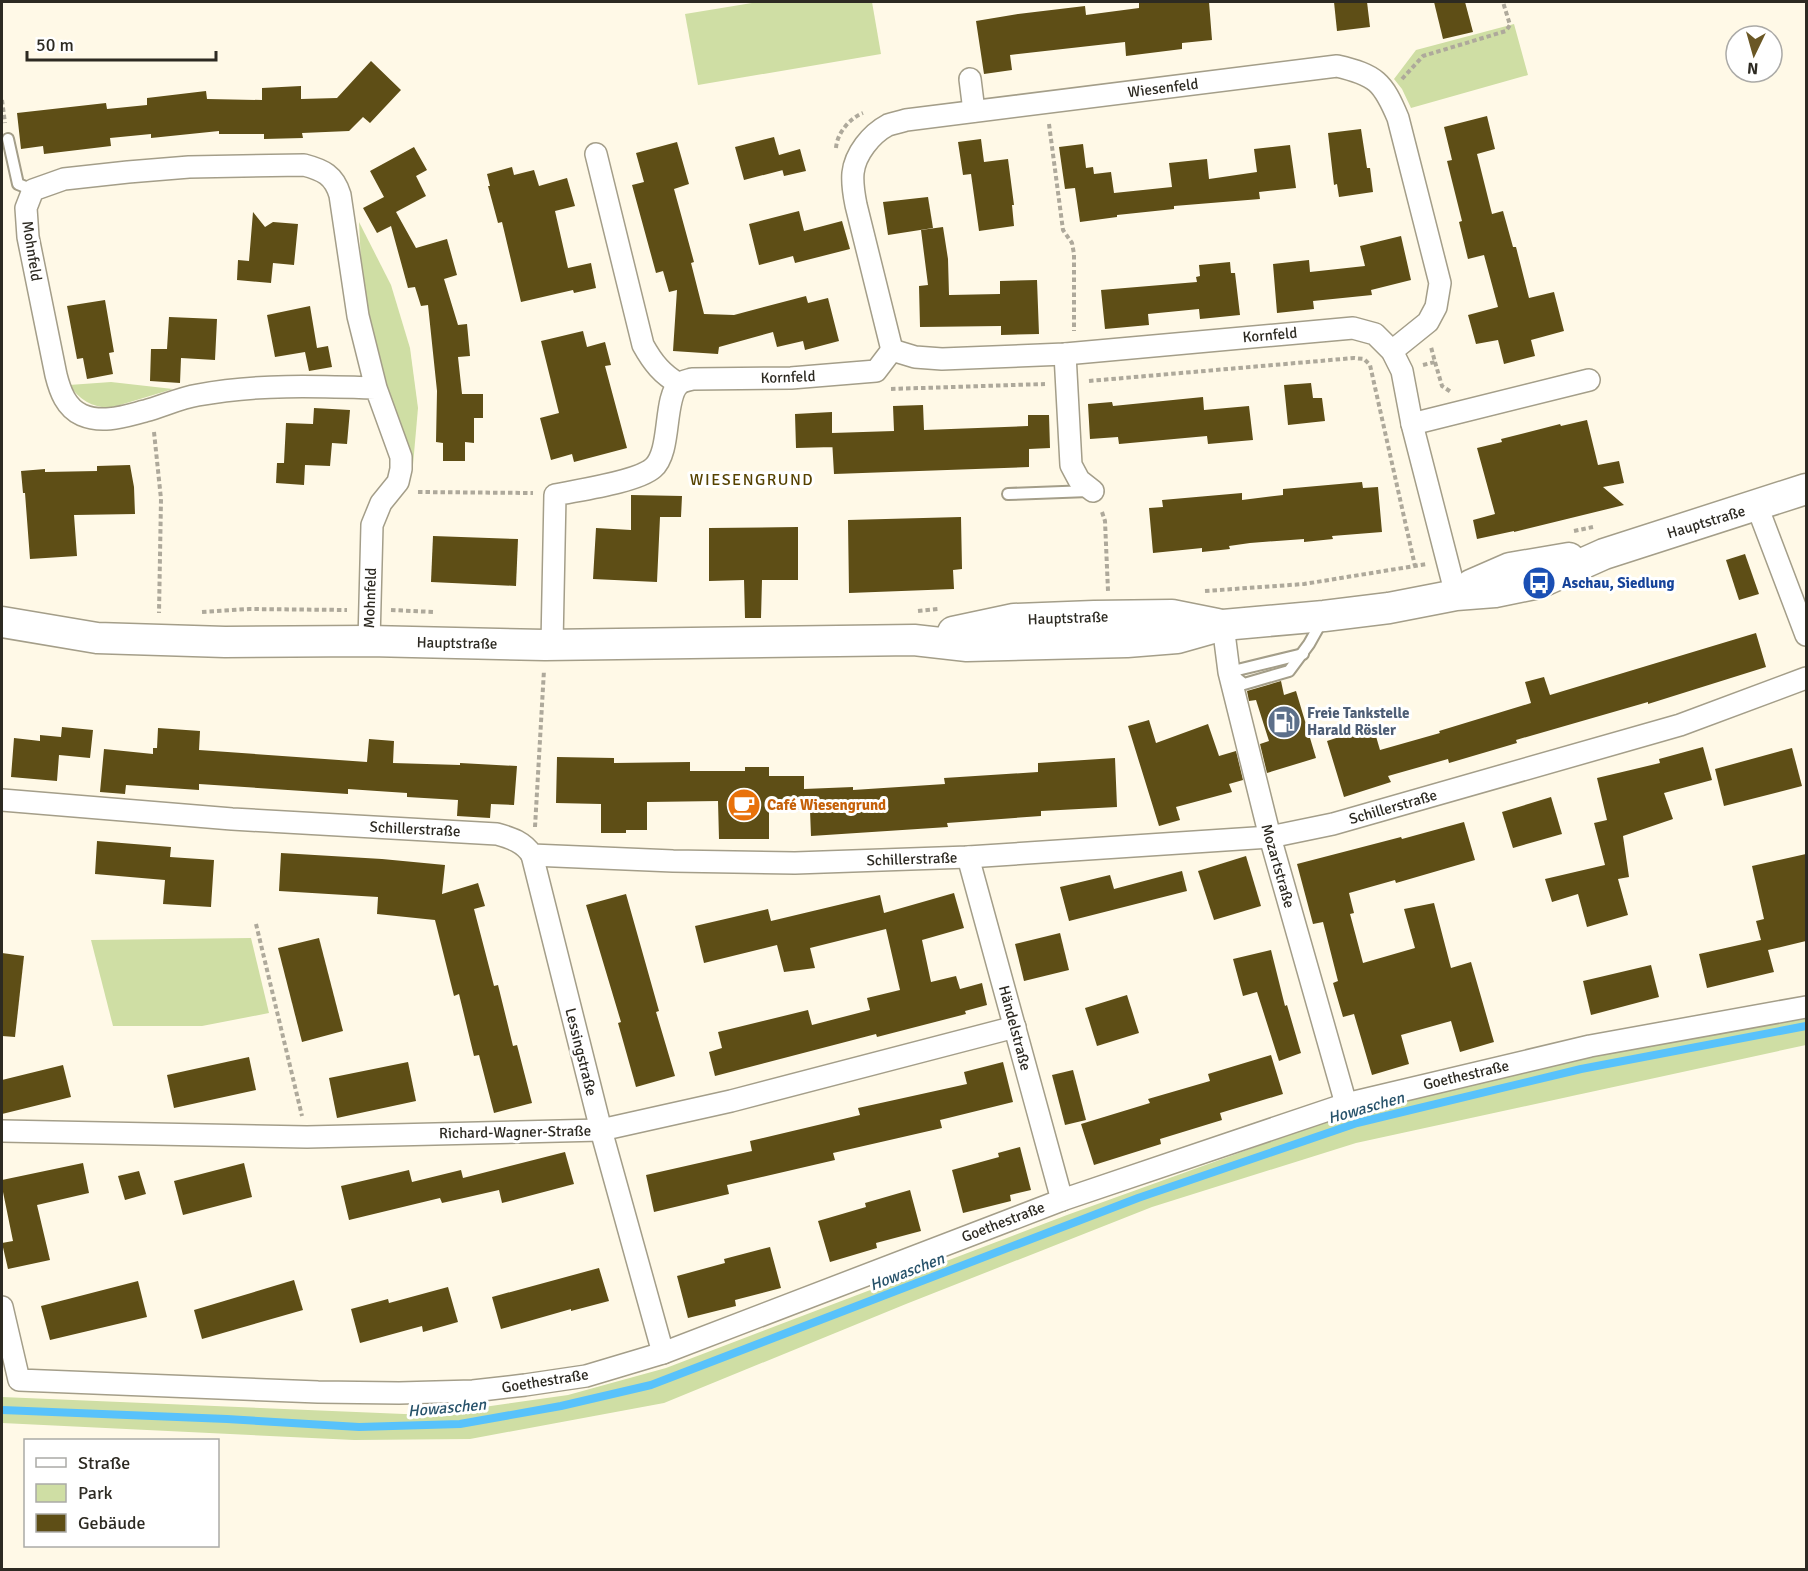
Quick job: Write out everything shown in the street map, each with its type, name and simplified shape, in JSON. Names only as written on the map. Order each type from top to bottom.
[{"type":"main road","name":"Hauptstraße","points":[[2,622],[97,638],[225,642],[369,641],[548,644],[915,626],[967,646],[1127,642],[1177,638],[1222,625],[1389,608],[1456,595],[1474,583],[1510,568],[1540,562],[1599,540],[1757,506],[1806,489]]},
{"type":"street","name":"Wiesenfeld","points":[[892,350],[856,205],[853,179],[856,162],[865,145],[876,132],[906,120],[1337,66],[1359,71],[1377,80],[1388,94],[1398,118],[1440,284],[1436,307],[1428,322],[1392,351]]},
{"type":"street","points":[[970,80],[974,111]]},
{"type":"street","points":[[548,644],[555,495],[640,476],[653,468],[661,458],[673,395],[679,384],[665,376],[643,345],[596,154]]},
{"type":"street","name":"Mohnfeld","points":[[369,641],[372,525],[381,503],[398,482],[401,458],[376,388],[358,316],[340,195],[336,183],[319,169],[304,165],[189,167],[64,179],[33,190],[26,208],[28,237],[56,375],[61,394],[70,407],[81,415],[105,420],[196,395],[280,386],[376,388]]},
{"type":"street","name":"Kornfeld","points":[[679,384],[692,379],[790,378],[876,371],[892,350],[915,357],[942,359],[1070,354],[1353,328],[1375,334],[1392,351],[1402,371],[1412,424],[1456,595]]},
{"type":"street","points":[[1070,354],[1071,465],[1079,480],[1093,490]]},
{"type":"street","points":[[1412,424],[1589,380]]},
{"type":"street","points":[[1757,506],[1806,635]]},
{"type":"street","name":"Mozartstraße","points":[[1222,625],[1229,672],[1270,837],[1346,1104]]},
{"type":"street","name":"Schillerstraße","points":[[2,800],[232,819],[497,834],[514,839],[530,851],[673,861],[795,863],[968,857],[1270,837],[1333,824],[1669,728],[1806,678]]},
{"type":"street","name":"Lessingstraße","points":[[530,851],[601,1130],[663,1353]]},
{"type":"street","name":"Händelstraße","points":[[968,857],[1062,1200]]},
{"type":"street","name":"Goethestraße","points":[[2,1307],[19,1380],[399,1393],[473,1391],[525,1386],[586,1376],[663,1353],[1062,1200],[1346,1104],[1590,1046],[1806,1007]]},
{"type":"street","name":"Richard-Wagner-Straße","points":[[2,1131],[307,1137],[601,1130],[731,1101],[1015,1027]]},
{"type":"lane","points":[[8,139],[18,184],[33,190]]},
{"type":"lane","points":[[1008,494],[1093,490]]},
{"type":"lane","points":[[1229,672],[1244,684],[1289,671],[1303,654],[1324,616]]},
{"type":"lane","points":[[1229,672],[1303,654]]},
{"type":"path","points":[[1388,94],[1397,90],[1401,80],[1423,56],[1506,31],[1510,25],[1503,2]]},
{"type":"path","points":[[1046,103],[1063,230],[1072,243],[1074,254],[1070,354]]},
{"type":"path","points":[[835,154],[836,143],[844,128],[866,111]]},
{"type":"path","points":[[1372,375],[1402,371],[1435,362],[1430,343]]},
{"type":"path","points":[[151,409],[161,499],[159,614],[170,613]]},
{"type":"path","points":[[1093,490],[1105,521],[1108,591],[1101,592]]},
{"type":"path","points":[[392,491],[555,495]]},
{"type":"path","points":[[1572,532],[1599,540]]},
{"type":"path","points":[[1202,591],[1305,584],[1448,560]]},
{"type":"path","points":[[915,626],[946,608]]},
{"type":"path","points":[[192,612],[249,609],[438,613]]},
{"type":"path","points":[[530,851],[535,835],[548,644]]},
{"type":"path","points":[[256,924],[307,1137]]},
{"type":"green space","points":[[758,2],[872,2],[881,54],[698,85],[685,14]]},
{"type":"green space","points":[[1514,24],[1528,75],[1411,108],[1402,89],[1394,79],[1416,50]]},
{"type":"green space","points":[[359,222],[391,285],[410,348],[418,408],[413,465],[387,395],[374,348],[361,263]]},
{"type":"green space","points":[[111,382],[173,389],[110,408],[86,402],[69,385]]},
{"type":"green space","points":[[251,938],[269,1013],[202,1026],[113,1026],[91,940]]},
{"type":"green space","points":[[1806,1015],[1806,1045],[1356,1143],[1152,1207],[664,1403],[470,1439],[354,1440],[2,1423],[2,1397],[428,1415],[568,1395],[666,1368],[1067,1215],[1350,1113],[1587,1057]]},
{"type":"building","points":[[1209,2],[1212,40],[1182,43],[1182,49],[1126,56],[1125,42],[1010,55],[1012,70],[984,74],[976,21],[1085,6],[1086,15],[1139,8],[1139,3]]},
{"type":"building","points":[[1334,2],[1367,2],[1370,27],[1337,31]]},
{"type":"building","points":[[1434,2],[1465,2],[1473,32],[1443,39]]},
{"type":"building","points":[[371,61],[401,90],[370,123],[363,117],[349,131],[302,133],[303,138],[264,139],[264,134],[219,134],[219,131],[151,138],[151,134],[110,138],[111,146],[44,154],[43,146],[21,149],[17,113],[106,103],[107,109],[147,105],[147,98],[206,91],[207,99],[262,100],[262,88],[301,86],[301,99],[337,98]]},
{"type":"building","points":[[1487,116],[1495,149],[1477,154],[1492,214],[1503,211],[1513,247],[1516,247],[1529,298],[1554,292],[1564,331],[1531,340],[1535,356],[1504,364],[1498,340],[1476,344],[1468,315],[1498,307],[1484,255],[1468,259],[1459,222],[1462,221],[1447,161],[1452,160],[1444,127]]},
{"type":"building","points":[[1361,129],[1373,192],[1339,197],[1337,184],[1334,185],[1328,133]]},
{"type":"building","points":[[774,137],[779,155],[800,149],[806,171],[784,176],[782,170],[744,180],[735,147]]},
{"type":"building","points":[[981,139],[984,162],[1008,159],[1014,205],[1012,205],[1014,226],[979,231],[971,174],[963,175],[958,142]]},
{"type":"building","points":[[677,142],[689,184],[674,189],[694,262],[691,263],[704,314],[734,315],[806,296],[808,303],[828,298],[839,341],[805,350],[803,341],[777,347],[773,332],[719,347],[718,354],[673,351],[677,290],[669,292],[663,271],[656,273],[632,185],[644,182],[636,153]]},
{"type":"building","points":[[1083,144],[1086,168],[1093,167],[1094,174],[1111,172],[1114,193],[1172,187],[1169,163],[1207,159],[1209,179],[1257,172],[1254,149],[1290,145],[1296,188],[1259,192],[1260,199],[1174,206],[1174,209],[1117,215],[1117,217],[1080,222],[1075,188],[1065,189],[1059,147]]},
{"type":"building","points":[[414,147],[427,170],[416,176],[426,196],[396,212],[416,248],[447,239],[457,275],[444,279],[458,325],[467,324],[470,356],[458,357],[462,394],[483,394],[483,418],[474,418],[474,443],[465,442],[465,461],[443,461],[443,443],[436,442],[437,391],[428,305],[421,306],[415,287],[408,288],[391,226],[377,233],[363,208],[384,197],[370,171]]},
{"type":"building","points":[[512,167],[514,175],[534,170],[539,186],[567,178],[575,206],[555,211],[568,268],[591,263],[596,288],[574,293],[573,290],[521,302],[502,222],[498,223],[487,174]]},
{"type":"building","points":[[928,197],[933,228],[888,235],[883,202]]},
{"type":"building","points":[[799,211],[804,231],[842,221],[850,249],[795,263],[793,256],[759,265],[749,224]]},
{"type":"building","points":[[253,212],[265,227],[273,222],[298,224],[294,265],[273,263],[271,283],[237,280],[238,260],[249,261]]},
{"type":"building","points":[[943,227],[948,259],[949,295],[1000,294],[1000,281],[1037,280],[1039,334],[1001,335],[1001,326],[920,327],[919,286],[928,285],[921,230]]},
{"type":"building","points":[[1401,236],[1411,280],[1371,290],[1372,295],[1313,301],[1314,309],[1277,313],[1273,264],[1309,260],[1310,272],[1365,266],[1360,246]]},
{"type":"building","points":[[1230,262],[1231,273],[1235,273],[1240,315],[1200,319],[1199,309],[1148,314],[1149,325],[1105,329],[1101,290],[1197,282],[1196,277],[1200,276],[1199,265]]},
{"type":"building","points":[[105,300],[114,352],[109,353],[113,374],[87,379],[83,358],[77,359],[67,306]]},
{"type":"building","points":[[310,306],[317,348],[328,346],[332,367],[309,371],[305,352],[275,357],[267,315]]},
{"type":"building","points":[[169,317],[217,319],[215,360],[181,358],[180,383],[150,381],[151,349],[167,349]]},
{"type":"building","points":[[583,331],[587,347],[605,342],[611,365],[605,366],[627,448],[574,462],[572,454],[551,460],[540,418],[559,413],[541,341]]},
{"type":"building","points":[[1311,383],[1313,398],[1322,398],[1325,421],[1288,425],[1284,385]]},
{"type":"building","points":[[1203,397],[1204,410],[1249,406],[1253,440],[1208,444],[1207,436],[1119,444],[1118,437],[1090,439],[1088,404],[1112,402],[1113,406]]},
{"type":"building","points":[[923,405],[924,430],[1028,426],[1028,415],[1049,415],[1050,448],[1029,449],[1029,467],[834,474],[832,447],[796,448],[795,414],[832,412],[832,433],[894,431],[893,406]]},
{"type":"building","points":[[314,408],[350,410],[347,444],[332,443],[330,466],[305,465],[304,485],[276,483],[277,463],[284,463],[286,423],[313,424]]},
{"type":"building","points":[[1587,420],[1598,465],[1619,461],[1624,483],[1603,487],[1624,505],[1477,539],[1473,520],[1495,514],[1477,448],[1502,442],[1501,439],[1560,424],[1561,426]]},
{"type":"building","points":[[130,465],[135,514],[74,515],[77,556],[30,559],[21,471],[45,469],[45,472],[97,471],[97,466]]},
{"type":"building","points":[[1362,482],[1363,488],[1378,487],[1382,532],[1332,536],[1333,539],[1304,542],[1304,539],[1250,543],[1229,546],[1230,549],[1202,552],[1202,548],[1153,553],[1149,508],[1163,507],[1162,500],[1242,493],[1242,500],[1283,495],[1283,489]]},
{"type":"building","points":[[631,495],[682,496],[681,517],[660,517],[657,582],[593,579],[596,528],[631,530]]},
{"type":"building","points":[[961,517],[962,569],[953,570],[954,589],[849,593],[848,520]]},
{"type":"building","points":[[798,527],[798,580],[762,580],[761,618],[745,618],[744,580],[709,581],[709,528]]},
{"type":"building","points":[[433,536],[518,539],[516,586],[431,582]]},
{"type":"building","points":[[1745,554],[1759,594],[1739,600],[1726,560]]},
{"type":"building","points":[[1756,633],[1766,667],[1648,704],[1648,702],[1516,740],[1517,743],[1449,763],[1448,759],[1388,776],[1391,782],[1344,797],[1327,741],[1373,726],[1380,750],[1531,703],[1525,682],[1544,677],[1550,695]]},
{"type":"building","name":"Freie Tankstelle Harald Rösler","points":[[1281,681],[1284,695],[1296,691],[1316,758],[1267,773],[1260,744],[1269,741],[1256,700],[1249,701],[1247,691]]},
{"type":"building","points":[[1149,720],[1156,743],[1208,724],[1219,756],[1236,751],[1243,780],[1229,784],[1232,792],[1176,807],[1180,820],[1159,826],[1128,726]]},
{"type":"building","points":[[62,727],[93,730],[90,758],[59,755],[57,781],[11,777],[14,738],[40,741],[40,735],[61,737]]},
{"type":"building","points":[[158,728],[200,731],[199,750],[367,762],[369,739],[394,741],[393,763],[517,766],[514,805],[491,804],[490,818],[457,816],[458,800],[407,797],[407,793],[348,789],[348,794],[199,784],[199,790],[126,785],[125,794],[100,792],[104,749],[153,754],[153,748],[157,748]]},
{"type":"building","points":[[1703,747],[1712,780],[1664,793],[1673,819],[1623,836],[1629,877],[1618,879],[1628,915],[1587,927],[1578,894],[1552,902],[1545,879],[1605,865],[1594,823],[1607,820],[1597,778],[1660,763],[1659,759]]},
{"type":"building","points":[[1792,748],[1802,786],[1724,806],[1715,769]]},
{"type":"building","points":[[557,757],[614,758],[614,763],[690,762],[690,771],[745,771],[745,767],[769,767],[769,776],[804,776],[804,789],[853,787],[853,790],[945,784],[944,778],[1038,772],[1038,763],[1115,758],[1117,807],[1041,811],[1041,816],[947,823],[948,827],[811,836],[810,810],[769,810],[769,839],[719,839],[718,801],[647,802],[647,830],[601,833],[601,804],[556,803]]},
{"type":"building","points":[[1551,797],[1562,834],[1513,848],[1502,812]]},
{"type":"building","points":[[1464,822],[1475,860],[1396,883],[1395,880],[1349,893],[1354,913],[1350,914],[1363,963],[1415,948],[1404,909],[1434,903],[1451,968],[1471,962],[1494,1042],[1460,1052],[1451,1021],[1401,1035],[1409,1064],[1372,1075],[1354,1014],[1343,1017],[1333,983],[1338,981],[1323,922],[1313,924],[1297,864]]},
{"type":"building","points":[[97,841],[171,847],[170,857],[214,860],[211,907],[163,904],[165,880],[95,874]]},
{"type":"building","points":[[281,853],[445,865],[442,894],[478,883],[485,906],[474,909],[494,986],[498,985],[513,1046],[517,1045],[532,1103],[494,1113],[479,1055],[474,1056],[459,994],[454,996],[435,920],[377,914],[378,897],[279,891]]},
{"type":"building","points":[[1806,854],[1806,941],[1768,950],[1774,972],[1707,988],[1699,954],[1761,940],[1756,921],[1764,919],[1752,866]]},
{"type":"building","points":[[1246,856],[1261,906],[1214,920],[1198,871]]},
{"type":"building","points":[[1182,871],[1187,891],[1069,921],[1060,887],[1110,875],[1114,889]]},
{"type":"building","points":[[954,893],[964,928],[922,940],[931,982],[956,976],[960,989],[982,983],[987,1005],[965,1011],[966,1014],[877,1037],[876,1034],[715,1076],[709,1052],[722,1048],[718,1032],[808,1010],[812,1025],[870,1010],[867,998],[900,990],[886,929],[810,948],[815,968],[784,972],[777,945],[704,963],[695,926],[768,909],[771,921],[880,895],[884,913]]},
{"type":"building","points":[[626,894],[675,1076],[636,1087],[618,1023],[621,1022],[586,905]]},
{"type":"building","points":[[1060,933],[1069,970],[1024,981],[1015,944]]},
{"type":"building","points":[[319,938],[343,1031],[302,1042],[278,948]]},
{"type":"building","points":[[1271,950],[1285,1006],[1287,1005],[1301,1053],[1279,1061],[1257,992],[1243,996],[1233,959]]},
{"type":"building","points":[[2,953],[24,956],[15,1037],[2,1036]]},
{"type":"building","points":[[1651,965],[1659,997],[1591,1015],[1583,981]]},
{"type":"building","points":[[1127,995],[1139,1033],[1097,1046],[1085,1008]]},
{"type":"building","points":[[1271,1055],[1283,1094],[1220,1113],[1222,1120],[1160,1139],[1161,1144],[1094,1165],[1081,1124],[1150,1103],[1148,1099],[1210,1081],[1208,1074]]},
{"type":"building","points":[[249,1057],[256,1090],[174,1108],[167,1075]]},
{"type":"building","points":[[408,1062],[416,1101],[337,1118],[329,1078]]},
{"type":"building","points":[[1003,1062],[1013,1102],[940,1120],[942,1128],[833,1153],[835,1160],[727,1185],[729,1194],[654,1212],[646,1175],[752,1151],[750,1141],[860,1115],[858,1108],[967,1084],[964,1072]]},
{"type":"building","points":[[63,1065],[71,1097],[2,1114],[2,1080]]},
{"type":"building","points":[[1073,1070],[1086,1120],[1065,1125],[1052,1075]]},
{"type":"building","points":[[1020,1147],[1031,1190],[1010,1195],[1011,1201],[963,1213],[952,1170],[999,1157],[998,1153]]},
{"type":"building","points":[[565,1152],[574,1184],[502,1203],[499,1190],[442,1203],[440,1198],[349,1220],[341,1186],[409,1170],[412,1182],[461,1170],[463,1178]]},
{"type":"building","points":[[83,1163],[89,1193],[37,1205],[50,1260],[8,1269],[2,1243],[13,1241],[2,1180]]},
{"type":"building","points":[[244,1163],[252,1197],[183,1215],[174,1181]]},
{"type":"building","points":[[139,1171],[146,1194],[125,1200],[118,1176]]},
{"type":"building","points":[[910,1190],[921,1231],[876,1243],[877,1248],[830,1262],[818,1221],[866,1207],[865,1203]]},
{"type":"building","points":[[770,1247],[781,1288],[735,1300],[736,1306],[688,1318],[677,1276],[725,1263],[724,1259]]},
{"type":"building","points":[[599,1268],[609,1301],[501,1329],[492,1297]]},
{"type":"building","points":[[294,1280],[303,1310],[202,1339],[194,1310]]},
{"type":"building","points":[[138,1281],[147,1317],[50,1340],[41,1306]]},
{"type":"building","points":[[448,1287],[458,1322],[423,1332],[422,1326],[360,1343],[351,1309],[388,1299],[389,1303]]},
{"type":"waterway","name":"Howaschen","points":[[2,1410],[359,1427],[460,1424],[561,1406],[651,1385],[1138,1198],[1357,1123],[1581,1069],[1806,1026]]},
{"type":"place","name":"Aschau, Siedlung","points":[[1539,583]]},
{"type":"place","name":"Freie Tankstelle Harald Rösler","points":[[1284,722]]},
{"type":"place","name":"Café Wiesengrund","points":[[744,805]]},
{"type":"district","name":"WIESENGRUND","points":[[752,480]]}]
